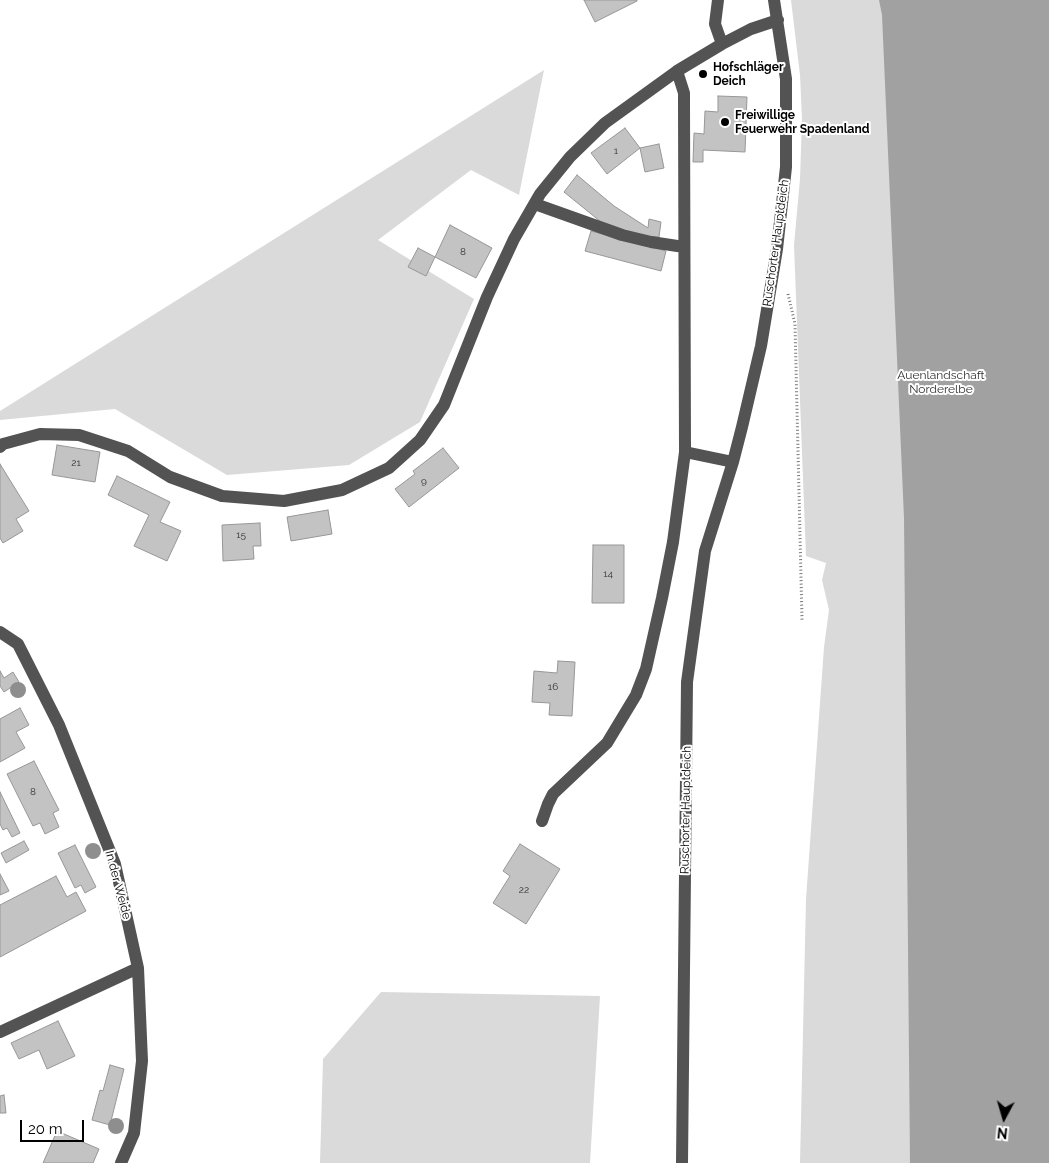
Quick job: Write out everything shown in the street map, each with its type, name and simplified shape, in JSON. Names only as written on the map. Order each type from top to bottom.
[{"type":"street","points":[[718,0],[715,24],[722,44]]},
{"type":"street","name":"Ruschorter Hauptdeich","points":[[682,1163],[687,682],[705,551],[733,462],[761,346],[777,249],[786,167],[786,79],[774,0]]},
{"type":"street","points":[[0,447],[3,444],[40,434],[79,434],[128,451],[170,477],[222,496],[284,501],[342,490],[388,468],[420,440],[444,404],[486,297],[514,240],[540,194],[570,157],[605,123],[677,71],[751,29],[778,20]]},
{"type":"street","points":[[542,821],[553,794],[607,742],[636,696],[651,650],[673,542],[685,452],[684,98],[677,71]]},
{"type":"street","points":[[535,204],[622,236],[684,247]]},
{"type":"street","points":[[685,452],[733,462]]},
{"type":"street","name":"In der Weide","points":[[0,632],[18,644],[59,725],[115,864],[138,968],[142,1061],[134,1133],[121,1163]]},
{"type":"street","points":[[0,1032],[138,968]]},
{"type":"path","points":[[786,286],[795,324],[802,620]]},
{"type":"green space","name":"Auenlandschaft Norderelbe","points":[[791,0],[1049,0],[1049,1163],[800,1163],[806,899],[824,647],[829,610],[822,580],[826,563],[806,556],[794,245],[800,179],[802,119],[800,75]]},
{"type":"green space","points":[[544,70],[519,195],[471,170],[378,240],[474,299],[420,422],[349,465],[227,475],[115,409],[0,420],[0,411]]},
{"type":"green space","points":[[381,992],[600,996],[590,1163],[320,1163],[323,1059]]},
{"type":"shaded area","name":"Auenlandschaft Norderelbe","points":[[879,0],[1049,0],[1049,1163],[910,1163],[904,518],[882,15]]},
{"type":"building","points":[[584,0],[637,0],[637,1],[595,22]]},
{"type":"building","name":"Freiwillige Feuerwehr Spadenland","points":[[718,96],[747,97],[745,152],[703,150],[703,162],[693,162],[694,133],[704,134],[705,111],[718,112]]},
{"type":"building","points":[[625,128],[640,148],[607,174],[591,153]]},
{"type":"building","points":[[659,144],[664,168],[645,172],[640,148]]},
{"type":"building","points":[[577,175],[614,206],[648,228],[649,219],[661,222],[659,237],[641,236],[601,222],[564,192]]},
{"type":"building","points":[[450,225],[492,248],[476,278],[435,257]]},
{"type":"building","points":[[591,231],[666,251],[661,271],[585,251]]},
{"type":"building","points":[[418,248],[435,257],[426,276],[408,267]]},
{"type":"building","points":[[57,445],[100,452],[95,482],[52,475]]},
{"type":"building","points":[[443,448],[459,468],[409,507],[395,489],[415,474],[413,471]]},
{"type":"building","points":[[0,464],[29,511],[16,519],[23,531],[3,543],[0,538]]},
{"type":"building","points":[[117,476],[170,502],[160,522],[181,531],[167,561],[134,546],[149,515],[108,495]]},
{"type":"building","points":[[328,510],[332,534],[291,541],[287,517]]},
{"type":"building","points":[[260,523],[261,546],[253,546],[254,559],[223,561],[222,525]]},
{"type":"building","points":[[593,545],[624,545],[624,603],[592,603]]},
{"type":"building","points":[[558,661],[575,662],[572,716],[549,715],[550,703],[532,702],[534,671],[557,673]]},
{"type":"building","points":[[0,671],[4,678],[13,672],[19,682],[4,692],[0,686]]},
{"type":"building","points":[[20,708],[29,725],[16,732],[25,748],[0,762],[0,719]]},
{"type":"building","points":[[34,761],[59,810],[53,813],[59,827],[45,834],[40,823],[33,826],[7,774]]},
{"type":"building","points":[[0,792],[20,833],[12,837],[7,828],[3,830],[0,824]]},
{"type":"building","points":[[24,841],[29,850],[6,863],[1,853]]},
{"type":"building","points":[[520,844],[560,869],[526,924],[493,903],[510,876],[503,871]]},
{"type":"building","points":[[75,845],[96,887],[85,893],[81,885],[75,888],[58,853]]},
{"type":"building","points":[[0,874],[9,891],[0,895]]},
{"type":"building","points":[[56,876],[67,897],[76,892],[86,911],[0,957],[0,905]]},
{"type":"building","points":[[58,1021],[75,1056],[47,1069],[39,1050],[19,1059],[11,1043]]},
{"type":"building","points":[[110,1065],[124,1069],[110,1125],[92,1120],[100,1090],[103,1091]]},
{"type":"building","points":[[4,1095],[6,1113],[0,1113],[0,1096]]},
{"type":"building","points":[[57,1131],[99,1149],[93,1163],[43,1163]]},
{"type":"place","name":"Hofschläger Deich","points":[[703,74]]},
{"type":"place","name":"Freiwillige Feuerwehr Spadenland","points":[[725,122]]}]
